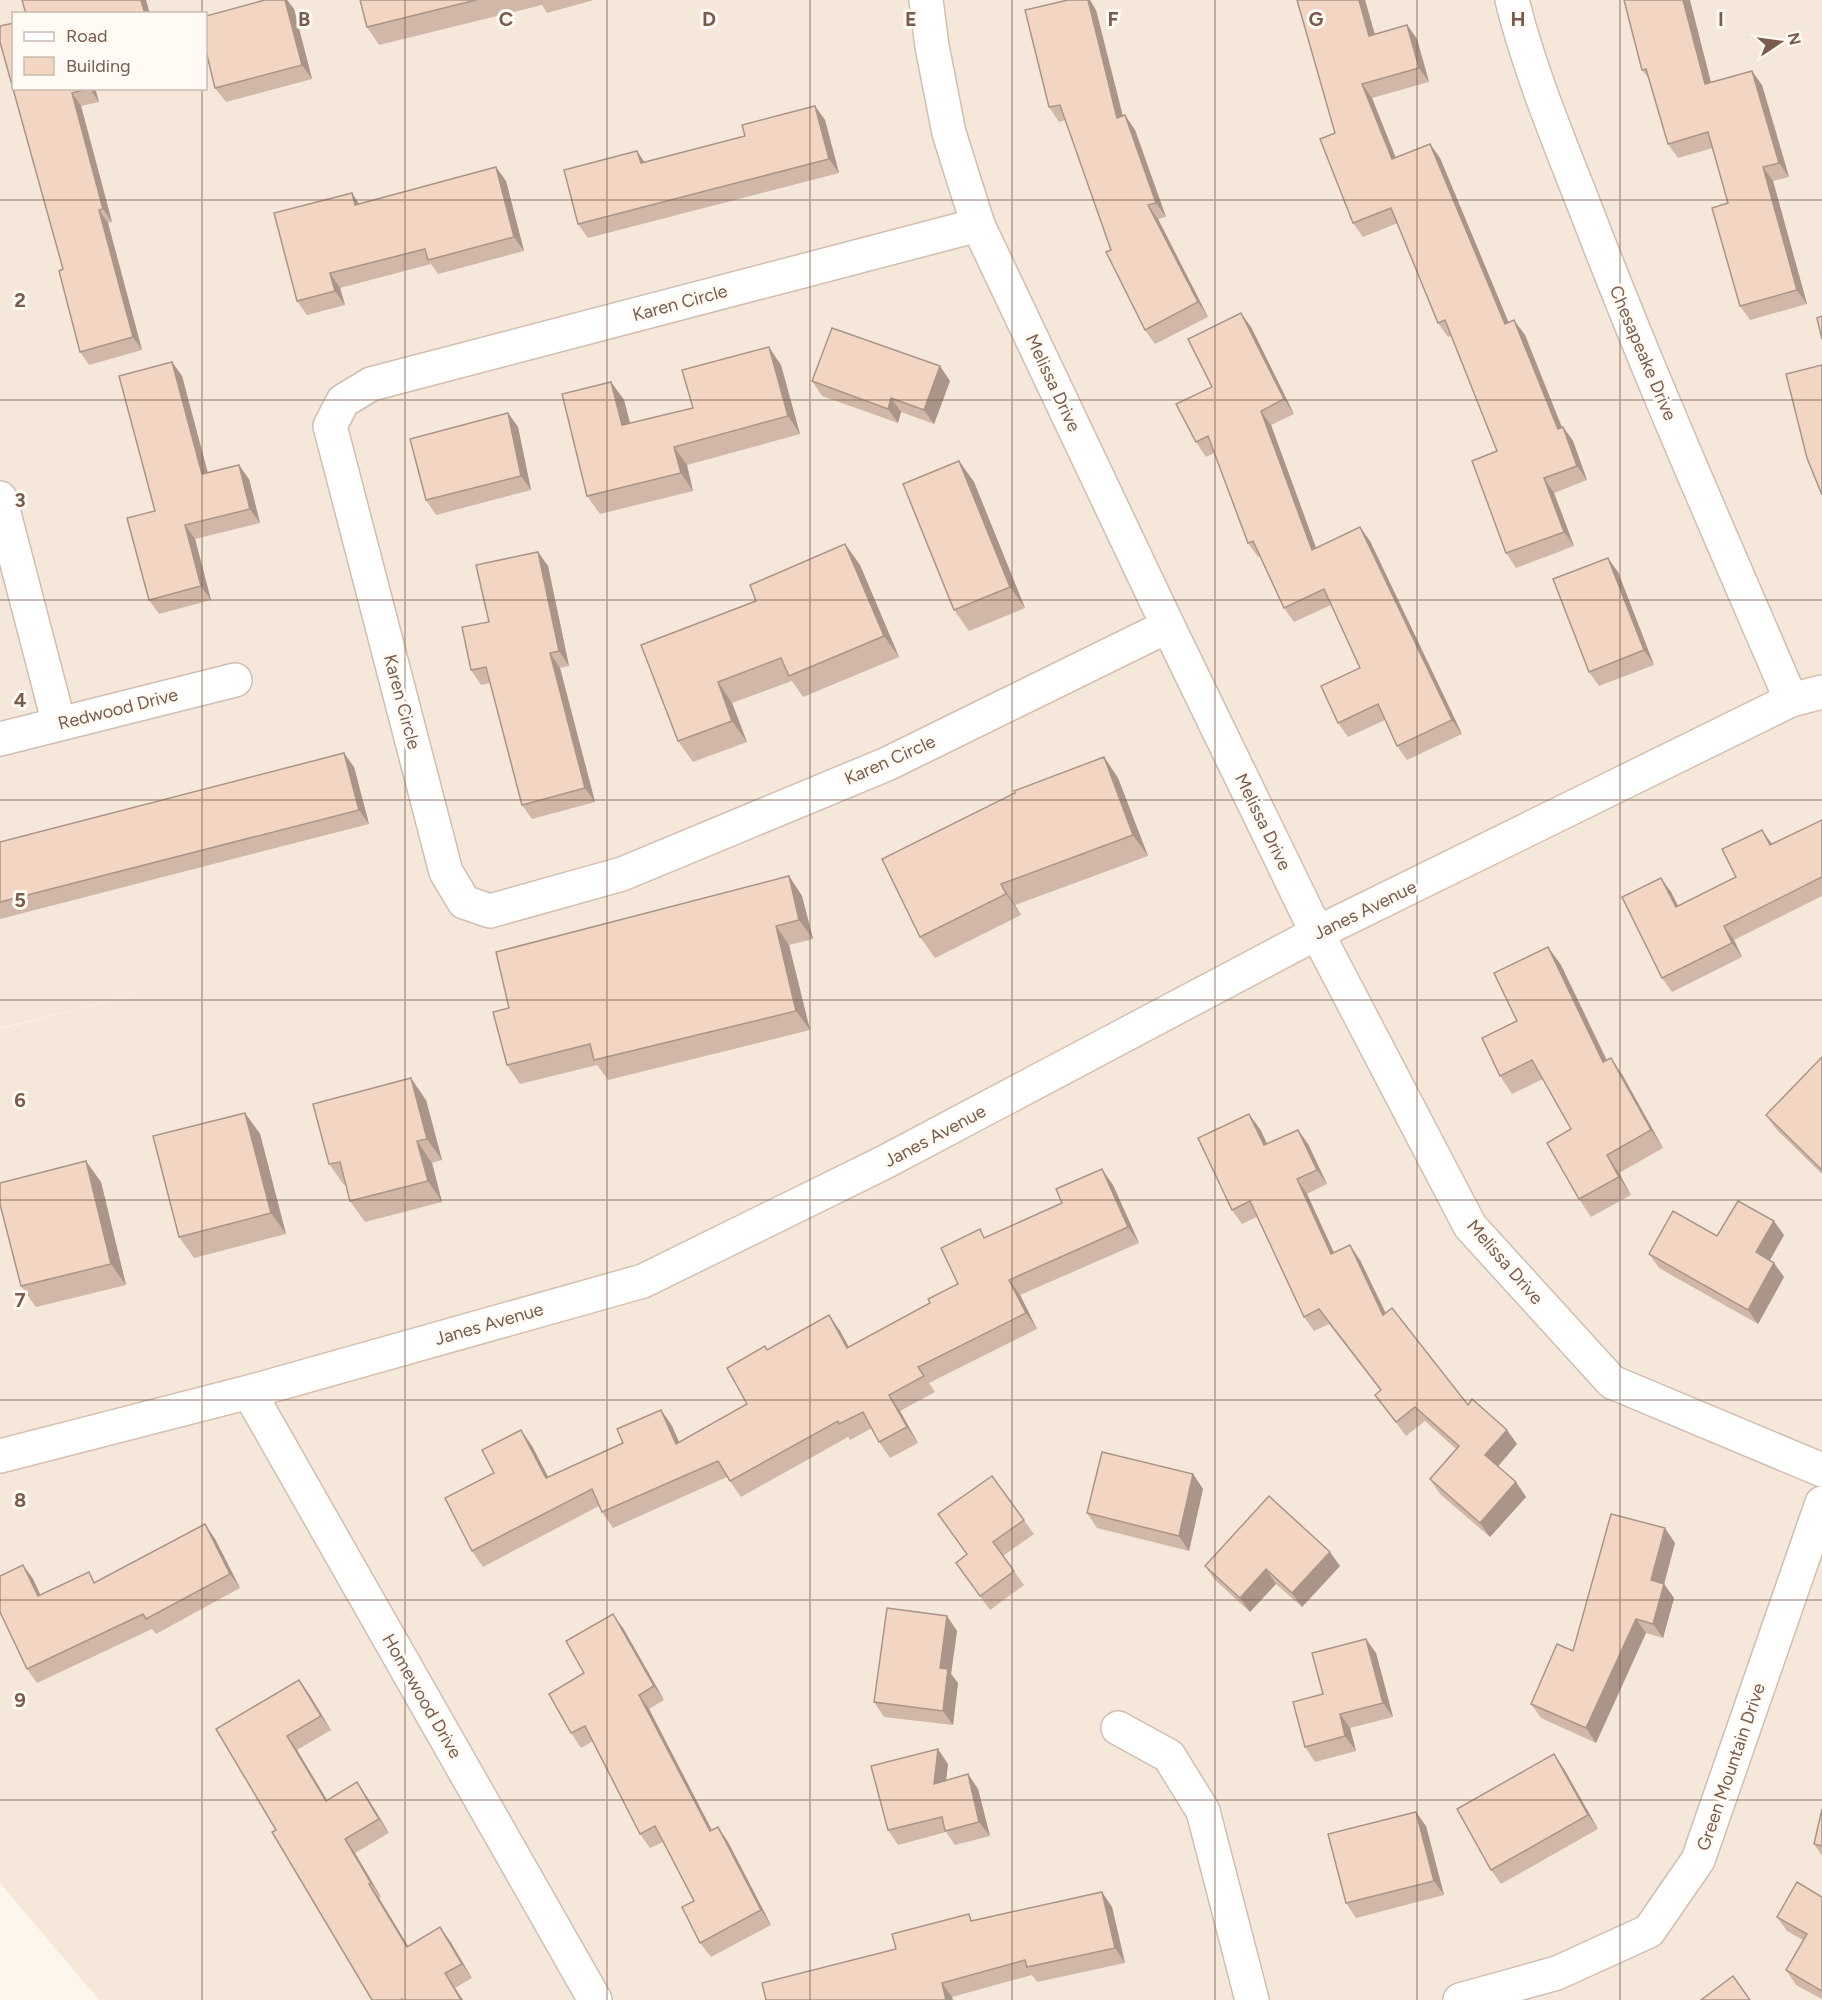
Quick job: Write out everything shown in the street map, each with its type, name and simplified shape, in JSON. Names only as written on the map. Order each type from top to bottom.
[{"type":"street","name":"Melissa Drive","points":[[926,0],[932,46],[949,133],[978,225],[1168,626],[1317,933],[1470,1226],[1612,1382],[1822,1470]]},
{"type":"street","name":"Chesapeake Drive","points":[[1512,0],[1550,117],[1628,321],[1807,696]]},
{"type":"street","name":"Karen Circle","points":[[978,225],[371,384],[343,400],[330,426],[446,872],[464,902],[490,910],[622,874],[887,764],[1168,626]]},
{"type":"street","points":[[0,498],[59,724]]},
{"type":"street","name":"Redwood Drive","points":[[0,740],[235,680]]},
{"type":"street","name":"Janes Avenue","points":[[0,1456],[249,1392],[643,1281],[882,1163],[1317,933],[1807,696]]},
{"type":"street","name":"Homewood Drive","points":[[249,1392],[595,2000]]},
{"type":"street","name":"Green Mountain Drive","points":[[1460,2000],[1557,1973],[1649,1931],[1698,1860],[1822,1503]]},
{"type":"street","points":[[1118,1728],[1169,1756],[1203,1811],[1252,2000]]},
{"type":"shaded area","points":[[0,0],[1822,0],[1822,2000],[99,2000],[0,1883],[0,1029],[143,993],[0,1028]]},
{"type":"building","points":[[22,0],[141,0],[144,12],[25,12]]},
{"type":"building","points":[[265,0],[285,0],[302,65],[215,88],[207,55],[207,16]]},
{"type":"building","points":[[360,0],[476,0],[367,27]]},
{"type":"building","points":[[1068,0],[1088,0],[1117,118],[1125,115],[1156,203],[1148,205],[1198,302],[1145,330],[1106,252],[1111,250],[1060,105],[1049,107],[1025,10]]},
{"type":"building","points":[[1297,0],[1359,0],[1369,36],[1407,25],[1419,68],[1362,84],[1392,159],[1430,144],[1505,324],[1514,320],[1558,429],[1563,427],[1577,466],[1544,478],[1564,532],[1506,553],[1472,461],[1497,451],[1445,320],[1438,323],[1391,208],[1353,223],[1320,139],[1335,133]]},
{"type":"building","points":[[1624,0],[1683,0],[1705,84],[1752,71],[1779,163],[1763,167],[1797,290],[1740,306],[1712,208],[1728,203],[1708,132],[1668,144],[1646,69],[1642,70]]},
{"type":"building","points":[[12,23],[12,85],[0,42],[0,26]]},
{"type":"building","points":[[13,90],[83,90],[72,93],[103,209],[99,210],[133,337],[80,352],[59,271],[63,269]]},
{"type":"building","points":[[815,106],[829,159],[578,224],[564,170],[637,151],[641,163],[745,136],[742,125]]},
{"type":"building","points":[[496,167],[514,237],[428,260],[425,249],[330,273],[335,291],[297,301],[274,213],[352,193],[355,205]]},
{"type":"building","points":[[1241,313],[1284,399],[1261,411],[1312,550],[1360,527],[1452,720],[1397,746],[1378,704],[1338,723],[1321,686],[1360,668],[1324,589],[1284,608],[1253,541],[1248,543],[1208,436],[1196,442],[1176,404],[1212,387],[1188,339]]},
{"type":"building","points":[[1822,316],[1822,339],[1817,318]]},
{"type":"building","points":[[832,328],[940,366],[924,410],[891,398],[888,409],[812,381]]},
{"type":"building","points":[[769,347],[788,416],[674,447],[681,473],[587,496],[562,394],[611,382],[622,425],[693,408],[682,370]]},
{"type":"building","points":[[172,362],[202,474],[239,465],[250,509],[185,525],[201,586],[149,600],[127,518],[155,511],[119,376]]},
{"type":"building","points":[[1822,365],[1822,495],[1807,458],[1786,374]]},
{"type":"building","points":[[508,413],[521,476],[426,500],[410,439]]},
{"type":"building","points":[[959,461],[1010,587],[954,610],[903,484]]},
{"type":"building","points":[[845,544],[884,636],[789,676],[781,658],[718,682],[732,721],[678,741],[641,645],[756,601],[750,585]]},
{"type":"building","points":[[538,552],[559,651],[550,653],[585,788],[522,805],[486,667],[471,670],[462,627],[489,622],[476,565]]},
{"type":"building","points":[[1608,558],[1644,650],[1589,672],[1553,579]]},
{"type":"building","points":[[344,753],[359,810],[0,902],[0,842]]},
{"type":"building","points":[[1104,757],[1133,835],[1001,884],[1006,894],[920,937],[882,859],[1015,793],[1014,791]]},
{"type":"building","points":[[1822,820],[1822,877],[1724,926],[1732,943],[1662,978],[1622,897],[1661,878],[1676,907],[1736,877],[1722,849],[1762,830],[1770,845]]},
{"type":"building","points":[[789,876],[799,920],[776,926],[796,1011],[594,1060],[590,1044],[507,1065],[493,1012],[509,1008],[496,952]]},
{"type":"building","points":[[1548,947],[1603,1062],[1611,1058],[1651,1130],[1607,1155],[1619,1177],[1579,1199],[1547,1143],[1571,1129],[1532,1060],[1500,1076],[1482,1038],[1517,1021],[1494,973]]},
{"type":"building","points":[[1822,1057],[1822,1170],[1766,1115]]},
{"type":"building","points":[[411,1078],[427,1139],[417,1141],[428,1181],[350,1201],[340,1162],[329,1164],[313,1104]]},
{"type":"building","points":[[245,1113],[271,1213],[179,1237],[153,1136]]},
{"type":"building","points":[[1249,1114],[1264,1145],[1298,1130],[1317,1170],[1297,1179],[1331,1254],[1350,1245],[1383,1315],[1392,1308],[1468,1405],[1472,1399],[1507,1430],[1485,1455],[1516,1482],[1480,1523],[1430,1479],[1459,1446],[1415,1407],[1396,1422],[1375,1395],[1381,1390],[1319,1309],[1304,1317],[1250,1201],[1232,1210],[1198,1138]]},
{"type":"building","points":[[86,1161],[111,1264],[21,1286],[0,1204],[0,1183]]},
{"type":"building","points":[[1102,1169],[1128,1227],[1009,1280],[1026,1313],[918,1367],[924,1376],[889,1395],[907,1427],[879,1442],[863,1412],[839,1424],[838,1421],[730,1481],[718,1461],[602,1512],[592,1489],[472,1551],[445,1498],[494,1473],[482,1450],[521,1430],[546,1478],[623,1443],[617,1429],[661,1410],[676,1444],[747,1404],[727,1368],[765,1346],[767,1350],[829,1315],[847,1348],[930,1303],[928,1299],[958,1284],[941,1248],[980,1229],[984,1238],[1062,1203],[1056,1189]]},
{"type":"building","points":[[1738,1201],[1774,1221],[1756,1252],[1774,1263],[1748,1310],[1649,1254],[1673,1211],[1717,1236]]},
{"type":"building","points":[[1102,1452],[1193,1474],[1179,1536],[1087,1513]]},
{"type":"building","points":[[992,1476],[1024,1520],[993,1542],[1014,1571],[980,1596],[956,1563],[967,1554],[938,1514]]},
{"type":"building","points":[[1269,1496],[1330,1552],[1292,1593],[1266,1569],[1240,1598],[1205,1566]]},
{"type":"building","points":[[1611,1514],[1665,1528],[1651,1580],[1664,1584],[1653,1624],[1636,1619],[1586,1728],[1531,1704],[1557,1644],[1573,1651]]},
{"type":"building","points":[[205,1524],[230,1574],[146,1619],[143,1614],[27,1669],[0,1612],[0,1576],[23,1565],[38,1596],[89,1572],[94,1583]]},
{"type":"building","points":[[887,1608],[947,1616],[940,1668],[948,1669],[943,1711],[874,1702]]},
{"type":"building","points":[[613,1614],[654,1686],[639,1695],[710,1831],[718,1827],[761,1910],[700,1943],[682,1907],[694,1901],[655,1826],[640,1834],[585,1726],[571,1733],[549,1694],[584,1673],[566,1641]]},
{"type":"building","points":[[1366,1639],[1383,1703],[1340,1714],[1345,1736],[1305,1747],[1293,1702],[1323,1694],[1312,1653]]},
{"type":"building","points":[[299,1680],[321,1716],[287,1736],[326,1801],[357,1782],[379,1819],[345,1839],[407,1947],[440,1927],[462,1964],[445,1973],[461,2000],[372,2000],[272,1832],[276,1830],[216,1729]]},
{"type":"building","points":[[938,1749],[934,1784],[968,1774],[979,1822],[945,1831],[942,1817],[888,1830],[871,1766]]},
{"type":"building","points":[[1554,1754],[1588,1815],[1491,1870],[1457,1809]]},
{"type":"building","points":[[1822,1809],[1822,1846],[1814,1844]]},
{"type":"building","points":[[1416,1812],[1434,1881],[1346,1903],[1328,1834]]},
{"type":"building","points":[[1797,1882],[1822,1897],[1822,1991],[1786,1970],[1807,1934],[1777,1917]]},
{"type":"building","points":[[1102,1892],[1115,1948],[1027,1967],[1025,1960],[942,1983],[946,2000],[766,2000],[762,1983],[896,1949],[892,1934],[969,1914],[971,1921]]},
{"type":"building","points":[[1733,1976],[1750,2000],[1701,2000]]}]
